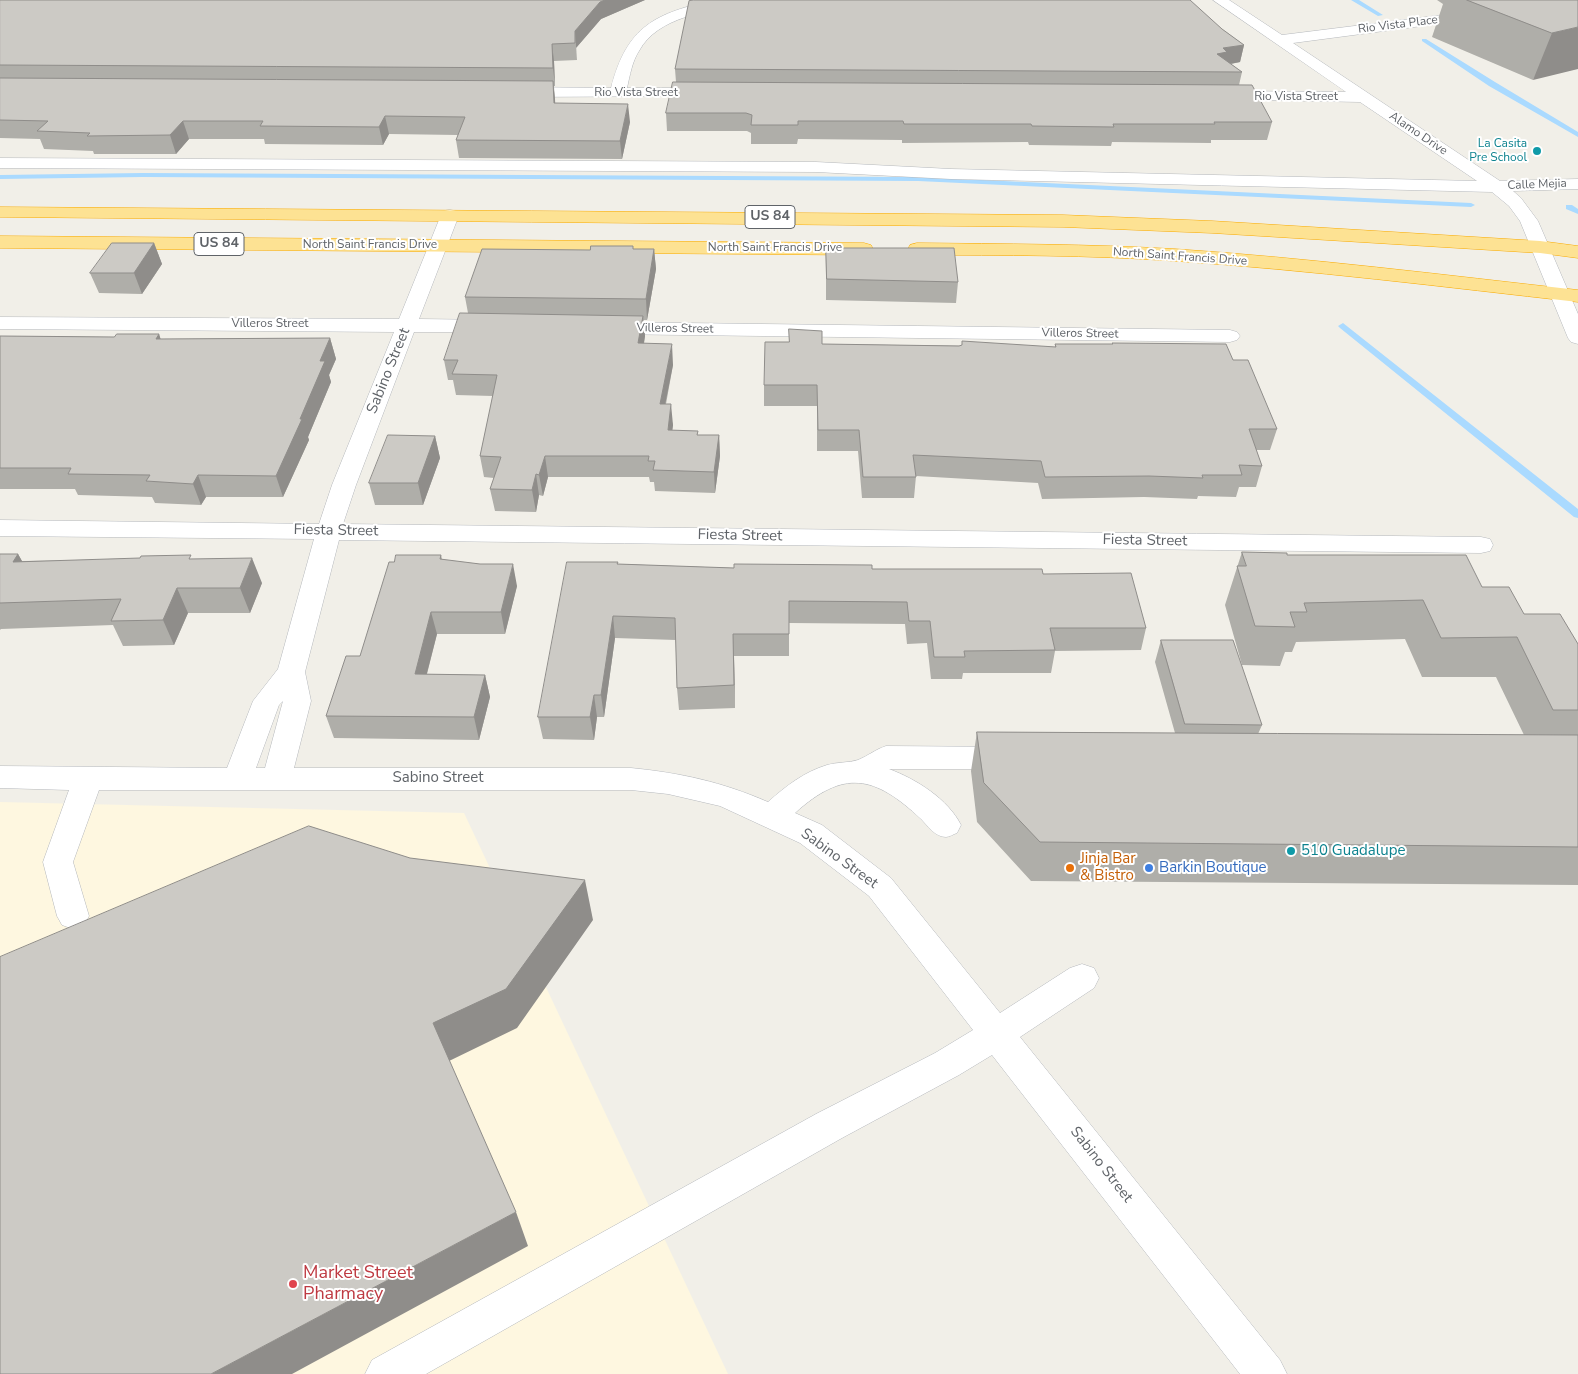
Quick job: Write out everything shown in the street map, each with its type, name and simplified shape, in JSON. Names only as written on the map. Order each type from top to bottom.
[{"type":"highway","name":"North Saint Francis Drive","points":[[0,212],[1063,221],[1212,227],[1540,247],[1578,252]]},
{"type":"highway","name":"North Saint Francis Drive","points":[[0,242],[1053,250],[1173,255],[1291,264],[1569,295]]},
{"type":"highway","points":[[1491,262],[1540,247]]},
{"type":"highway","points":[[1173,255],[1263,250],[1380,256]]},
{"type":"street","points":[[618,93],[634,46],[650,31],[681,14],[737,0]]},
{"type":"street","name":"Alamo Drive","points":[[1220,0],[1496,187],[1515,202],[1526,217],[1540,247],[1569,295],[1578,338]]},
{"type":"street","name":"Rio Vista Place","points":[[1278,40],[1494,13]]},
{"type":"street","name":"Rio Vista Street","points":[[504,92],[727,93]]},
{"type":"street","name":"Rio Vista Street","points":[[1202,96],[1363,97]]},
{"type":"street","name":"Calle Mejia","points":[[0,163],[816,167],[951,174],[1496,187],[1578,184]]},
{"type":"street","name":"Sabino Street","points":[[450,215],[344,485],[329,531],[291,672],[267,700],[249,744],[238,778],[631,779],[668,783],[726,796],[811,834],[880,887],[1266,1374]]},
{"type":"street","name":"Villeros Street","points":[[0,322],[512,326]]},
{"type":"street","name":"Villeros Street","points":[[592,328],[1230,336]]},
{"type":"street","name":"Fiesta Street","points":[[0,528],[1481,545]]},
{"type":"street","name":"Sabino Street","points":[[277,778],[297,701],[291,672]]},
{"type":"street","points":[[772,816],[801,791],[827,776],[861,772],[886,757],[1034,758]]},
{"type":"street","points":[[861,772],[902,788],[928,807],[946,825]]},
{"type":"street","points":[[0,777],[88,779],[238,778]]},
{"type":"street","points":[[73,916],[58,862],[88,779]]},
{"type":"street","points":[[386,1374],[829,1126],[947,1064],[997,1034],[1082,978]]},
{"type":"shaded area","points":[[0,802],[464,813],[728,1374],[0,1374]]},
{"type":"building","points":[[0,0],[605,0],[600,2],[575,31],[575,43],[552,44],[553,68],[0,65]]},
{"type":"building","points":[[1190,0],[1222,29],[1244,45],[1223,48],[1227,52],[1217,54],[1242,72],[675,69],[689,1]]},
{"type":"building","points":[[1467,0],[1578,0],[1578,27],[1552,33]]},
{"type":"building","points":[[0,78],[553,81],[554,103],[628,104],[620,141],[456,140],[465,117],[385,116],[379,127],[260,126],[263,121],[183,121],[170,135],[87,136],[90,133],[37,131],[48,121],[0,120]]},
{"type":"building","points":[[673,82],[1252,85],[1272,122],[1113,124],[1114,127],[1032,126],[1031,124],[904,124],[903,121],[798,121],[798,125],[751,125],[752,115],[746,113],[666,113]]},
{"type":"building","points":[[112,243],[154,243],[134,273],[90,273]]},
{"type":"building","points":[[591,246],[633,246],[633,249],[654,249],[646,299],[465,297],[482,249],[590,250]]},
{"type":"building","points":[[826,248],[954,248],[958,282],[827,279]]},
{"type":"building","points":[[460,313],[643,316],[638,343],[672,344],[660,404],[671,404],[668,430],[698,431],[697,435],[719,435],[714,472],[653,470],[655,461],[648,461],[649,456],[545,456],[539,475],[536,474],[532,490],[490,489],[501,457],[480,456],[497,375],[452,374],[458,360],[444,360]]},
{"type":"building","points":[[789,329],[822,331],[822,344],[959,346],[962,345],[962,341],[1056,347],[1055,344],[1226,344],[1233,360],[1248,360],[1277,429],[1249,429],[1262,466],[1239,465],[1242,475],[1202,475],[1203,478],[1149,476],[1045,477],[1041,461],[913,455],[916,477],[863,477],[859,430],[818,430],[817,385],[764,385],[765,342],[789,342]]},
{"type":"building","points":[[117,334],[159,334],[156,339],[330,338],[320,361],[325,361],[300,419],[302,419],[276,476],[198,475],[193,484],[146,481],[150,475],[68,474],[71,468],[0,468],[0,336],[114,337]]},
{"type":"building","points":[[388,435],[435,436],[418,483],[369,483]]},
{"type":"building","points":[[1242,552],[1287,553],[1287,555],[1466,555],[1482,587],[1509,587],[1524,614],[1560,614],[1578,644],[1578,710],[1553,710],[1517,637],[1441,638],[1423,600],[1304,603],[1307,612],[1290,612],[1295,627],[1255,626],[1237,566],[1246,566]]},
{"type":"building","points":[[0,554],[18,554],[13,562],[191,555],[189,559],[252,558],[240,588],[177,588],[163,620],[111,621],[121,599],[0,603]]},
{"type":"building","points":[[396,555],[441,555],[440,559],[480,564],[513,564],[501,612],[431,612],[415,674],[485,675],[474,717],[326,716],[346,656],[360,656],[389,562],[394,562]]},
{"type":"building","points":[[567,562],[618,562],[617,564],[734,568],[734,564],[872,565],[872,569],[1042,569],[1043,574],[1131,573],[1146,628],[1050,628],[1055,650],[964,651],[965,657],[934,657],[930,621],[909,621],[907,602],[789,601],[789,634],[733,634],[734,685],[677,688],[675,618],[613,616],[601,695],[594,695],[590,717],[538,717]]},
{"type":"building","points":[[1161,640],[1233,640],[1262,725],[1185,724]]},
{"type":"building","name":"510 Guadalupe","points":[[977,732],[1578,735],[1578,847],[1040,842],[984,783]]},
{"type":"building","points":[[309,826],[410,858],[585,880],[506,989],[433,1023],[516,1212],[211,1374],[0,1374],[0,957]]},
{"type":"waterway","points":[[1354,0],[1380,15]]},
{"type":"waterway","points":[[1424,40],[1492,84],[1578,135]]},
{"type":"waterway","points":[[0,177],[143,175],[918,179],[1471,205]]},
{"type":"waterway","points":[[1569,207],[1578,212]]},
{"type":"waterway","points":[[1343,326],[1578,515]]},
{"type":"place","name":"La Casita Pre School","points":[[1537,151]]},
{"type":"place","name":"510 Guadalupe","points":[[1291,851]]},
{"type":"place","name":"Jinja Bar & Bistro","points":[[1070,868]]},
{"type":"place","name":"Barkin Boutique","points":[[1149,868]]},
{"type":"place","name":"Market Street Pharmacy","points":[[293,1284]]}]
